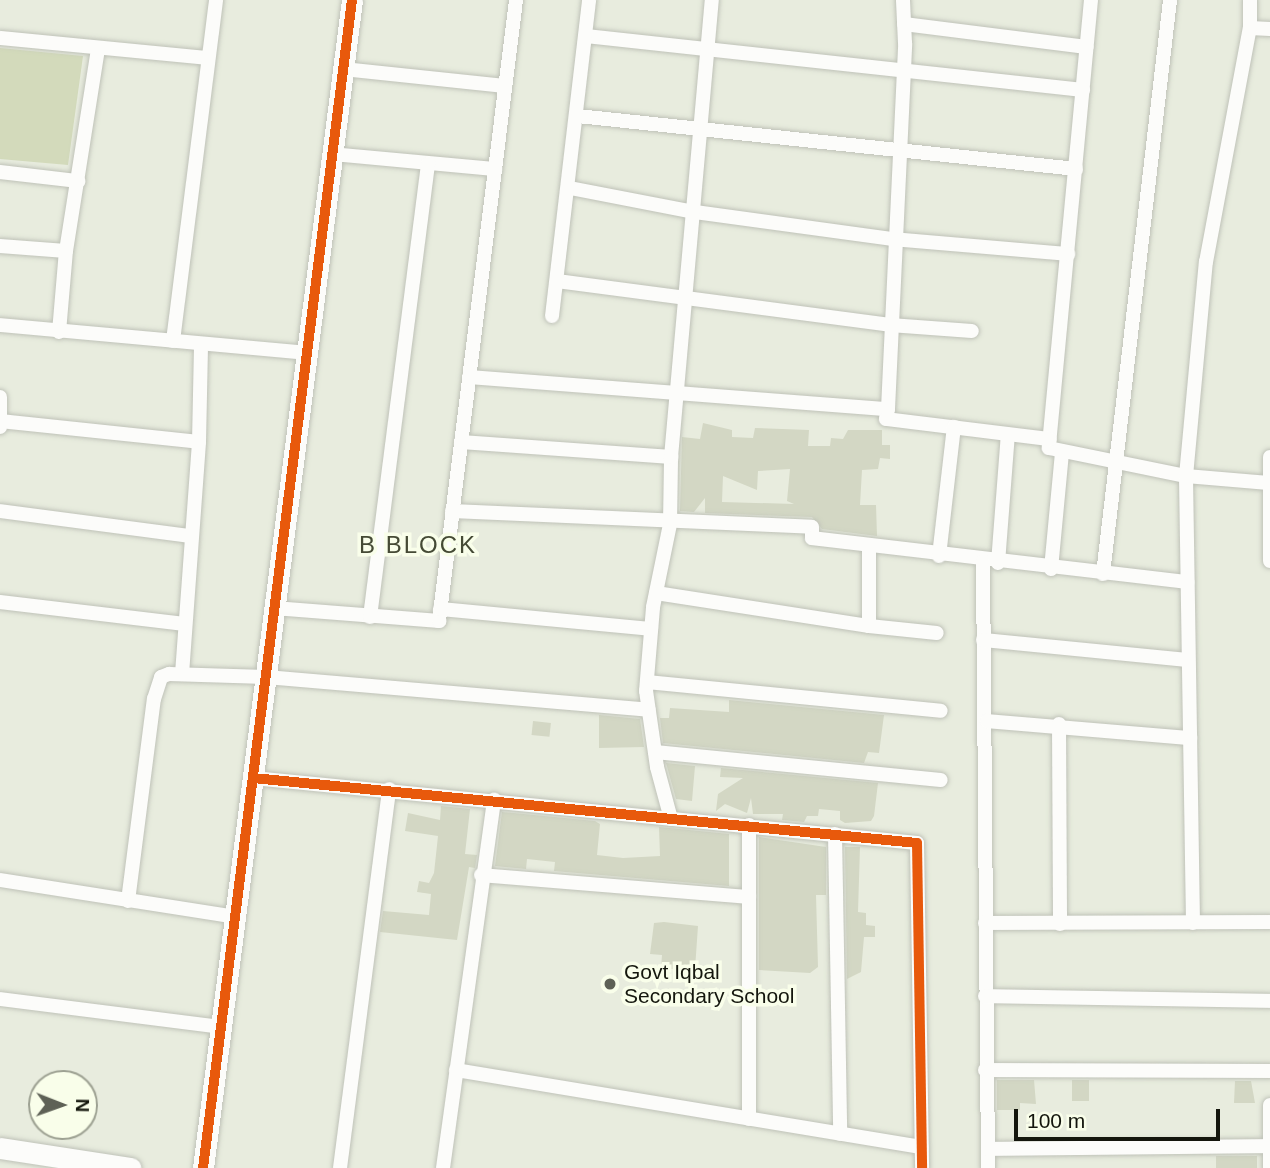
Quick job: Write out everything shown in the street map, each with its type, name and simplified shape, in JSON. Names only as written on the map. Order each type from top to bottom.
[{"type":"street","points":[[173,341],[216,0]]},
{"type":"street","points":[[203,1168],[352,0]]},
{"type":"street","points":[[274,608],[439,621],[516,0]]},
{"type":"street","points":[[552,316],[570,188],[589,0]]},
{"type":"street","points":[[671,819],[655,752],[647,682],[656,593],[670,524],[671,457],[680,391],[712,0]]},
{"type":"street","points":[[903,0],[903,72],[886,419],[1050,439]]},
{"type":"street","points":[[1091,0],[1049,448],[1186,476],[1269,483]]},
{"type":"street","points":[[1103,574],[1170,0]]},
{"type":"street","points":[[1194,923],[1186,476],[1206,262],[1250,28],[1250,0]]},
{"type":"street","points":[[904,24],[1087,47]]},
{"type":"street","points":[[1250,28],[1270,29]]},
{"type":"street","points":[[586,36],[708,52],[1083,90]]},
{"type":"street","points":[[0,38],[207,58]]},
{"type":"street","points":[[59,332],[66,251],[99,49]]},
{"type":"street","points":[[343,69],[505,86]]},
{"type":"street","points":[[578,116],[1076,169]]},
{"type":"street","points":[[332,154],[495,169]]},
{"type":"street","points":[[370,617],[428,164]]},
{"type":"street","points":[[0,172],[78,181]]},
{"type":"street","points":[[570,188],[695,212],[893,239],[1068,254]]},
{"type":"street","points":[[0,246],[66,251]]},
{"type":"street","points":[[557,281],[688,296],[890,325],[972,331]]},
{"type":"street","points":[[0,325],[307,354]]},
{"type":"street","points":[[182,674],[199,442],[201,345]]},
{"type":"street","points":[[469,377],[680,391],[888,409]]},
{"type":"street","points":[[0,397],[0,427]]},
{"type":"street","points":[[0,421],[199,442]]},
{"type":"street","points":[[940,556],[954,427]]},
{"type":"street","points":[[988,1168],[985,1070],[987,721],[983,640],[1008,434]]},
{"type":"street","points":[[461,442],[671,457]]},
{"type":"street","points":[[1051,569],[1062,452]]},
{"type":"street","points":[[1270,457],[1270,561]]},
{"type":"street","points":[[0,511],[191,536]]},
{"type":"street","points":[[452,511],[670,524],[812,527],[812,538],[991,563],[1187,582]]},
{"type":"street","points":[[869,546],[869,626]]},
{"type":"street","points":[[656,593],[869,626],[937,633]]},
{"type":"street","points":[[0,602],[185,624]]},
{"type":"street","points":[[440,609],[651,629]]},
{"type":"street","points":[[983,640],[1188,660]]},
{"type":"street","points":[[128,901],[157,686],[161,677],[182,674],[266,677],[649,710]]},
{"type":"street","points":[[647,682],[941,711]]},
{"type":"street","points":[[987,721],[1059,724],[1190,738]]},
{"type":"street","points":[[1059,724],[1060,924]]},
{"type":"street","points":[[655,752],[941,780]]},
{"type":"street","points":[[253,778],[917,842],[922,1168]]},
{"type":"street","points":[[340,1168],[389,789]]},
{"type":"street","points":[[443,1168],[481,875],[494,800]]},
{"type":"street","points":[[749,825],[749,1119]]},
{"type":"street","points":[[835,834],[840,1134]]},
{"type":"street","points":[[481,875],[749,897]]},
{"type":"street","points":[[0,880],[235,918]]},
{"type":"street","points":[[985,923],[1270,922]]},
{"type":"street","points":[[985,996],[1270,1001]]},
{"type":"street","points":[[0,999],[221,1027]]},
{"type":"street","points":[[456,1070],[922,1147]]},
{"type":"street","points":[[985,1070],[1270,1071]]},
{"type":"street","points":[[1270,1105],[1270,1168]]},
{"type":"street","points":[[988,1149],[1270,1146]]},
{"type":"street","points":[[0,1148],[82,1165],[131,1168]]},
{"type":"green space","points":[[0,48],[83,56],[68,165],[0,159]]},
{"type":"building","points":[[703,423],[732,430],[732,437],[753,438],[755,428],[809,430],[808,446],[830,446],[831,438],[843,439],[848,430],[882,430],[882,445],[890,445],[890,459],[880,458],[878,469],[862,470],[860,505],[876,505],[877,536],[822,529],[812,517],[705,513],[705,498],[694,512],[680,511],[682,437],[700,439]],"holes":[[[790,469],[787,501],[794,504],[722,502],[723,476],[757,490],[758,471]]]},
{"type":"building","points":[[729,700],[884,715],[879,753],[868,752],[864,763],[663,743],[660,718],[669,718],[670,708],[729,712]]},
{"type":"building","points":[[599,715],[640,719],[644,747],[599,748]]},
{"type":"building","points":[[533,721],[551,723],[549,737],[532,735]]},
{"type":"building","points":[[666,763],[695,766],[692,801],[676,799]]},
{"type":"building","points":[[721,768],[878,783],[874,816],[871,821],[845,823],[840,820],[840,811],[819,809],[818,816],[807,816],[804,822],[782,820],[783,814],[753,814],[751,798],[747,813],[725,804],[716,811],[718,794],[743,778],[720,777]]},
{"type":"building","points":[[441,806],[470,809],[465,854],[477,855],[475,868],[469,867],[457,940],[380,932],[383,911],[429,915],[431,894],[417,892],[419,881],[429,883],[434,873],[438,836],[405,831],[408,813],[440,820]]},
{"type":"building","points":[[502,812],[595,821],[600,824],[597,855],[623,858],[660,856],[659,827],[729,834],[729,886],[554,871],[555,862],[527,859],[526,869],[495,866]]},
{"type":"building","points":[[759,837],[826,847],[826,895],[816,895],[818,967],[810,973],[759,970]]},
{"type":"building","points":[[845,847],[860,847],[858,912],[866,913],[866,925],[875,926],[875,937],[864,937],[861,972],[847,979]]},
{"type":"building","points":[[654,923],[698,926],[695,969],[661,969],[662,955],[650,954]]},
{"type":"building","points":[[997,1080],[1034,1080],[1036,1104],[1020,1103],[1020,1110],[997,1110]]},
{"type":"building","points":[[1072,1080],[1089,1080],[1089,1101],[1072,1101]]},
{"type":"building","points":[[1235,1081],[1251,1081],[1255,1103],[1234,1103]]},
{"type":"building","points":[[1216,1156],[1257,1156],[1257,1168],[1216,1168]]},
{"type":"cycle path","points":[[203,1168],[352,0]]},
{"type":"cycle path","points":[[253,778],[917,843],[922,1168]]},
{"type":"place","name":"Govt Iqbal Secondary School","points":[[610,984]]},
{"type":"district","name":"B BLOCK","points":[[418,545]]}]
